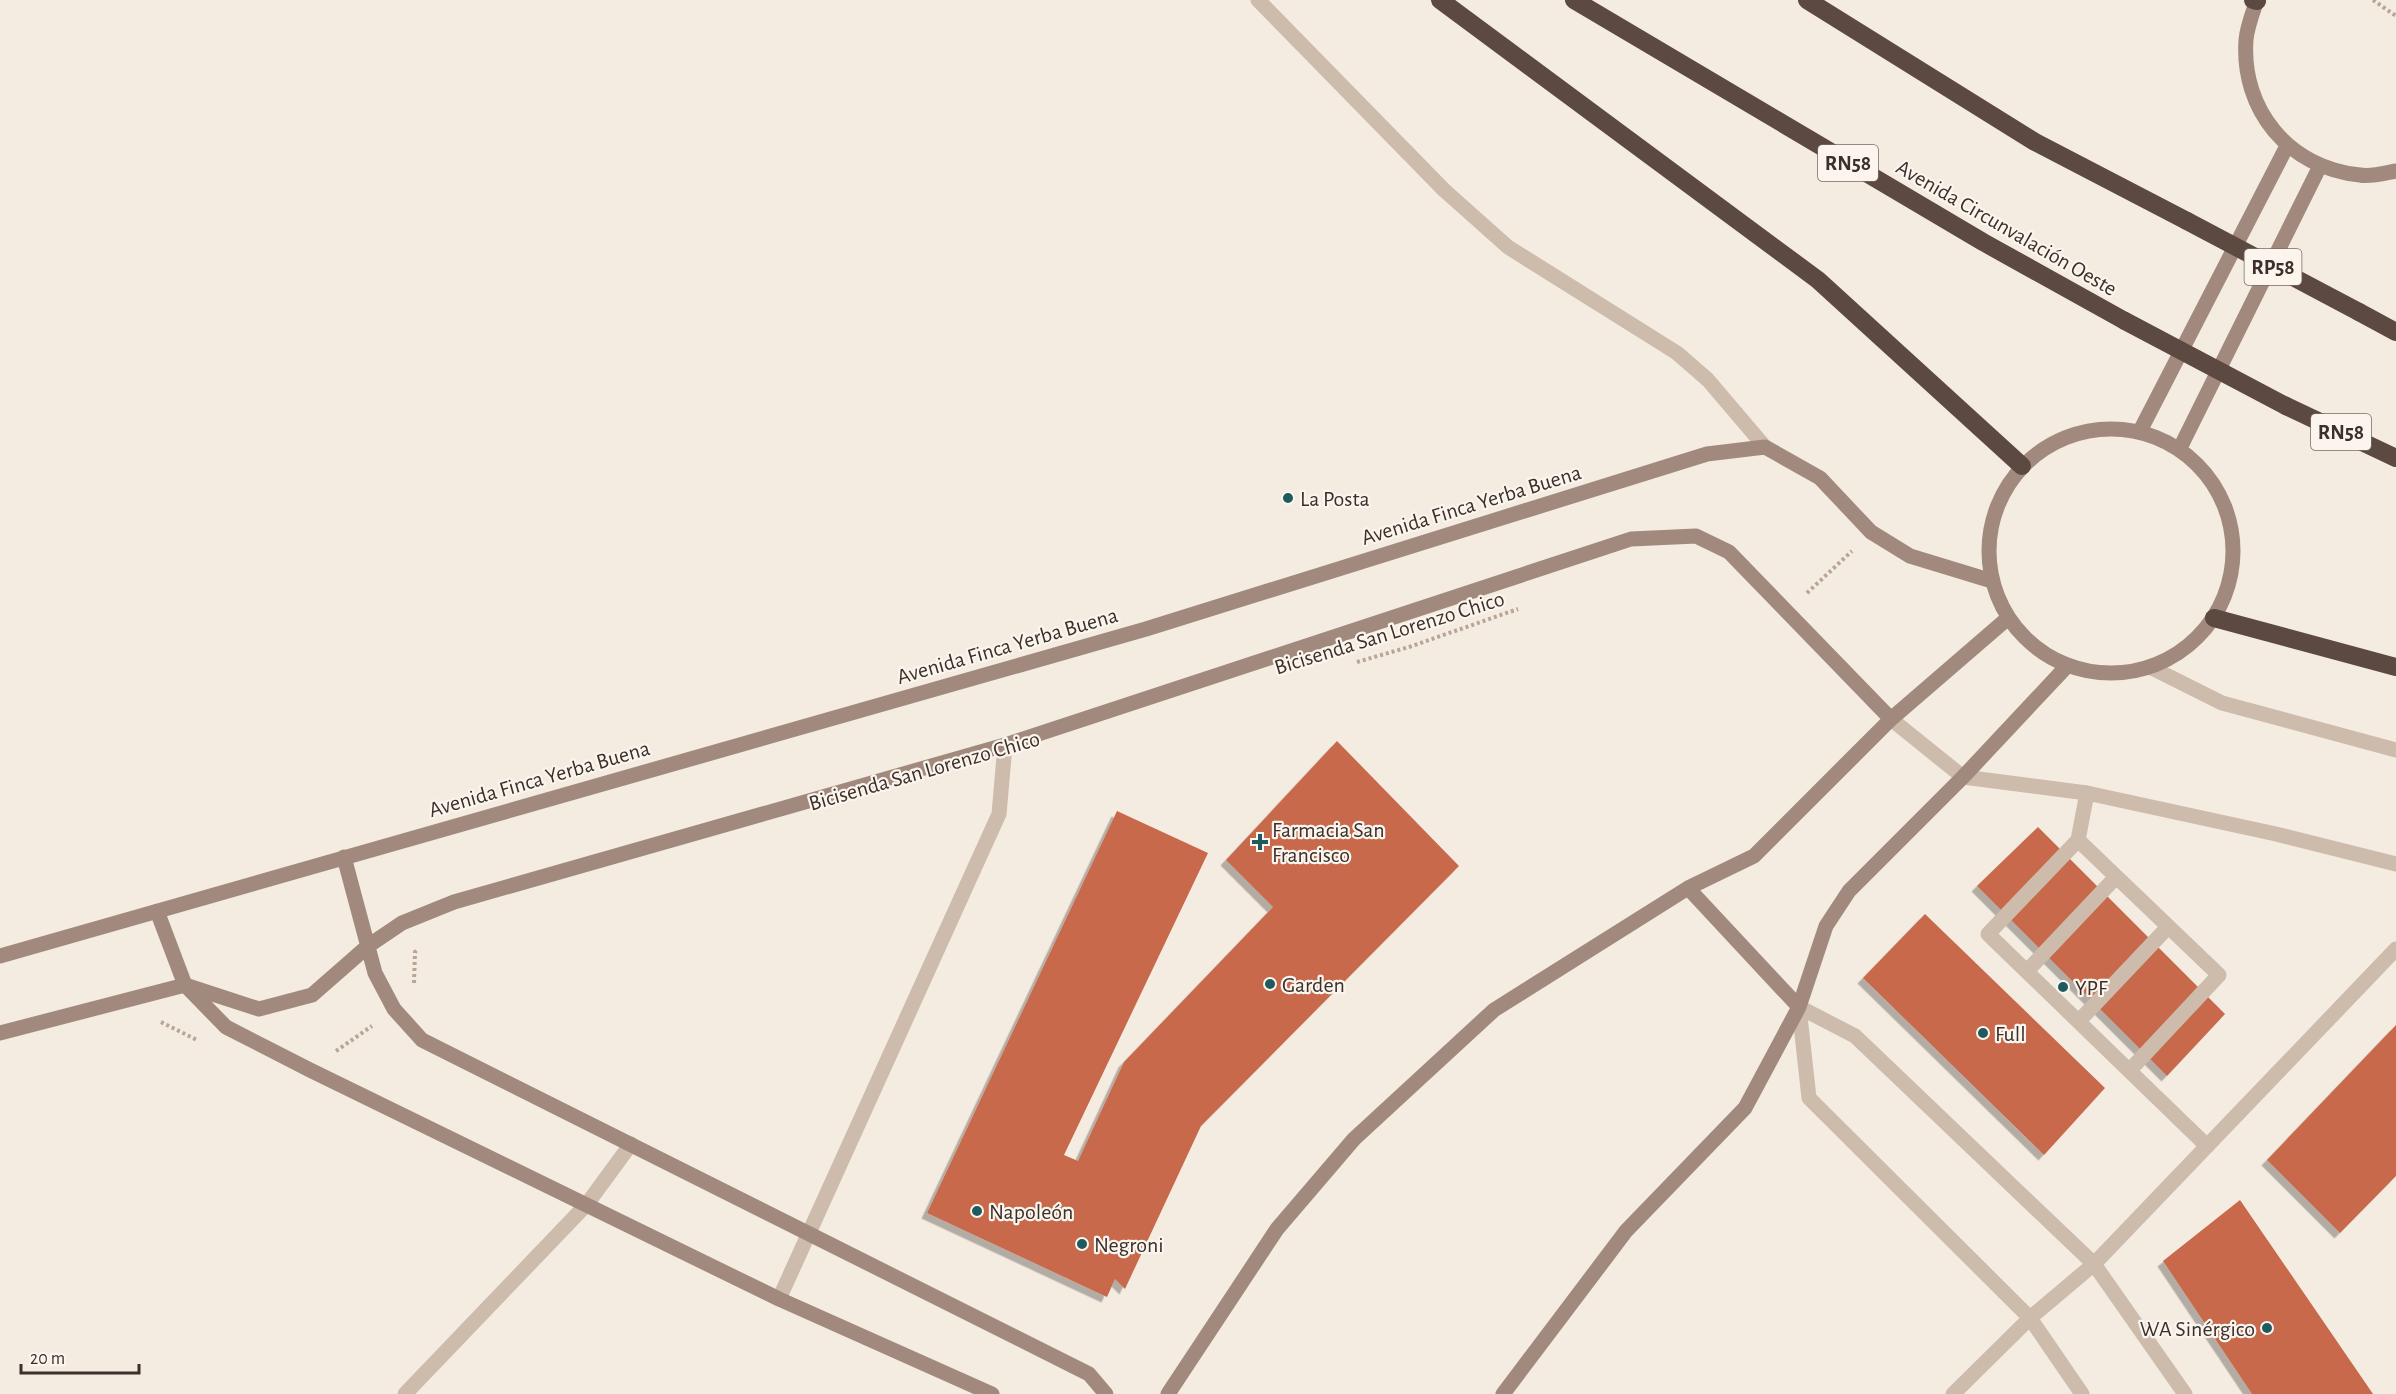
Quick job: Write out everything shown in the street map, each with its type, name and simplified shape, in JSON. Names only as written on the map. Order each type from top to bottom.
[{"type":"highway","points":[[1440,0],[1818,280],[2022,466]]},
{"type":"highway","name":"Avenida Circunvalación Oeste","points":[[1574,0],[1983,242],[2125,321],[2286,406],[2396,458]]},
{"type":"highway","name":"RP58","points":[[1807,0],[2035,142],[2396,332]]},
{"type":"highway","points":[[2214,618],[2396,667]]},
{"type":"main road","points":[[2256,0],[2246,38],[2248,78],[2262,116],[2287,146],[2320,166],[2361,176],[2396,171]]},
{"type":"main road","points":[[2140,431],[2287,146]]},
{"type":"main road","points":[[2180,448],[2320,166]]},
{"type":"main road","points":[[2098,428],[2140,431],[2180,448],[2208,474],[2226,507],[2234,545],[2230,583],[2214,618],[2186,647],[2150,667],[2110,674],[2068,665],[2035,648],[2008,618],[1992,581],[1989,540],[2000,500],[2022,466],[2057,440],[2098,428]]},
{"type":"main road","points":[[1765,447],[1820,478],[1871,532],[1910,556],[1992,581]]},
{"type":"main road","name":"Avenida Finca Yerba Buena","points":[[0,956],[1146,628],[1707,454],[1765,447]]},
{"type":"main road","points":[[0,1033],[184,986],[259,1009],[312,994],[368,946],[402,923],[454,902],[1005,745],[1631,539],[1696,536],[1729,552],[1891,719]]},
{"type":"main road","points":[[1168,1394],[1277,1229],[1354,1139],[1494,1010],[1688,888],[1754,856],[1891,719],[2008,618]]},
{"type":"main road","points":[[1503,1394],[1626,1231],[1745,1108],[1799,1007],[1826,927],[1850,891],[1963,777],[2068,665]]},
{"type":"main road","points":[[344,857],[375,973],[394,1009],[422,1040],[1089,1374],[1106,1394]]},
{"type":"main road","points":[[1688,888],[1799,1007]]},
{"type":"main road","points":[[157,911],[184,986],[226,1027],[309,1070],[779,1299],[992,1394]]},
{"type":"street","points":[[1258,0],[1444,190],[1508,247],[1677,353],[1708,380],[1765,447]]},
{"type":"street","points":[[2150,667],[2222,703],[2396,750]]},
{"type":"street","points":[[1891,719],[1963,777],[2087,794],[2276,834],[2396,864]]},
{"type":"street","points":[[779,1299],[999,814],[1005,745]]},
{"type":"street","points":[[2087,794],[2078,840],[1988,934],[2207,1146]]},
{"type":"street","points":[[2078,840],[2219,975],[2130,1070]]},
{"type":"street","points":[[2027,971],[2116,877]]},
{"type":"street","points":[[2079,1021],[2168,927]]},
{"type":"street","points":[[1953,1394],[2030,1318],[2094,1264],[2396,949]]},
{"type":"street","points":[[1799,1007],[1855,1036],[2094,1264],[2185,1394]]},
{"type":"street","points":[[1799,1007],[1809,1098],[2030,1318],[2082,1394]]},
{"type":"street","points":[[405,1394],[587,1204],[631,1144]]},
{"type":"path","points":[[2373,0],[2396,15]]},
{"type":"path","points":[[1788,613],[1871,532]]},
{"type":"path","name":"Bicisenda San Lorenzo Chico","points":[[1353,663],[1409,647],[1528,605]]},
{"type":"path","points":[[309,1070],[414,995],[415,952],[422,946]]},
{"type":"path","points":[[151,1020],[161,1022],[204,1043]]},
{"type":"building","name":"Garden","points":[[1337,741],[1459,866],[1201,1126],[1125,1289],[1115,1279],[1107,1297],[927,1213],[1117,811],[1208,853],[1064,1155],[1078,1161],[1124,1062],[1273,907],[1226,860]]},
{"type":"building","points":[[2038,827],[2225,1014],[2167,1076],[1977,886]]},
{"type":"building","name":"Full","points":[[1925,914],[2105,1088],[2044,1155],[1863,978]]},
{"type":"building","points":[[2396,1025],[2396,1176],[2340,1233],[2267,1160]]},
{"type":"building","name":"WA Sinérgico","points":[[2240,1200],[2373,1394],[2252,1394],[2163,1261]]},
{"type":"place","name":"La Posta","points":[[1288,498]]},
{"type":"place","name":"Farmacia San Francisco","points":[[1260,842]]},
{"type":"place","name":"Garden","points":[[1270,984]]},
{"type":"place","name":"YPF","points":[[2063,987]]},
{"type":"place","name":"Full","points":[[1983,1033]]},
{"type":"place","name":"Napoleón","points":[[977,1211]]},
{"type":"place","name":"Negroni","points":[[1082,1244]]},
{"type":"place","name":"WA Sinérgico","points":[[2267,1328]]}]
